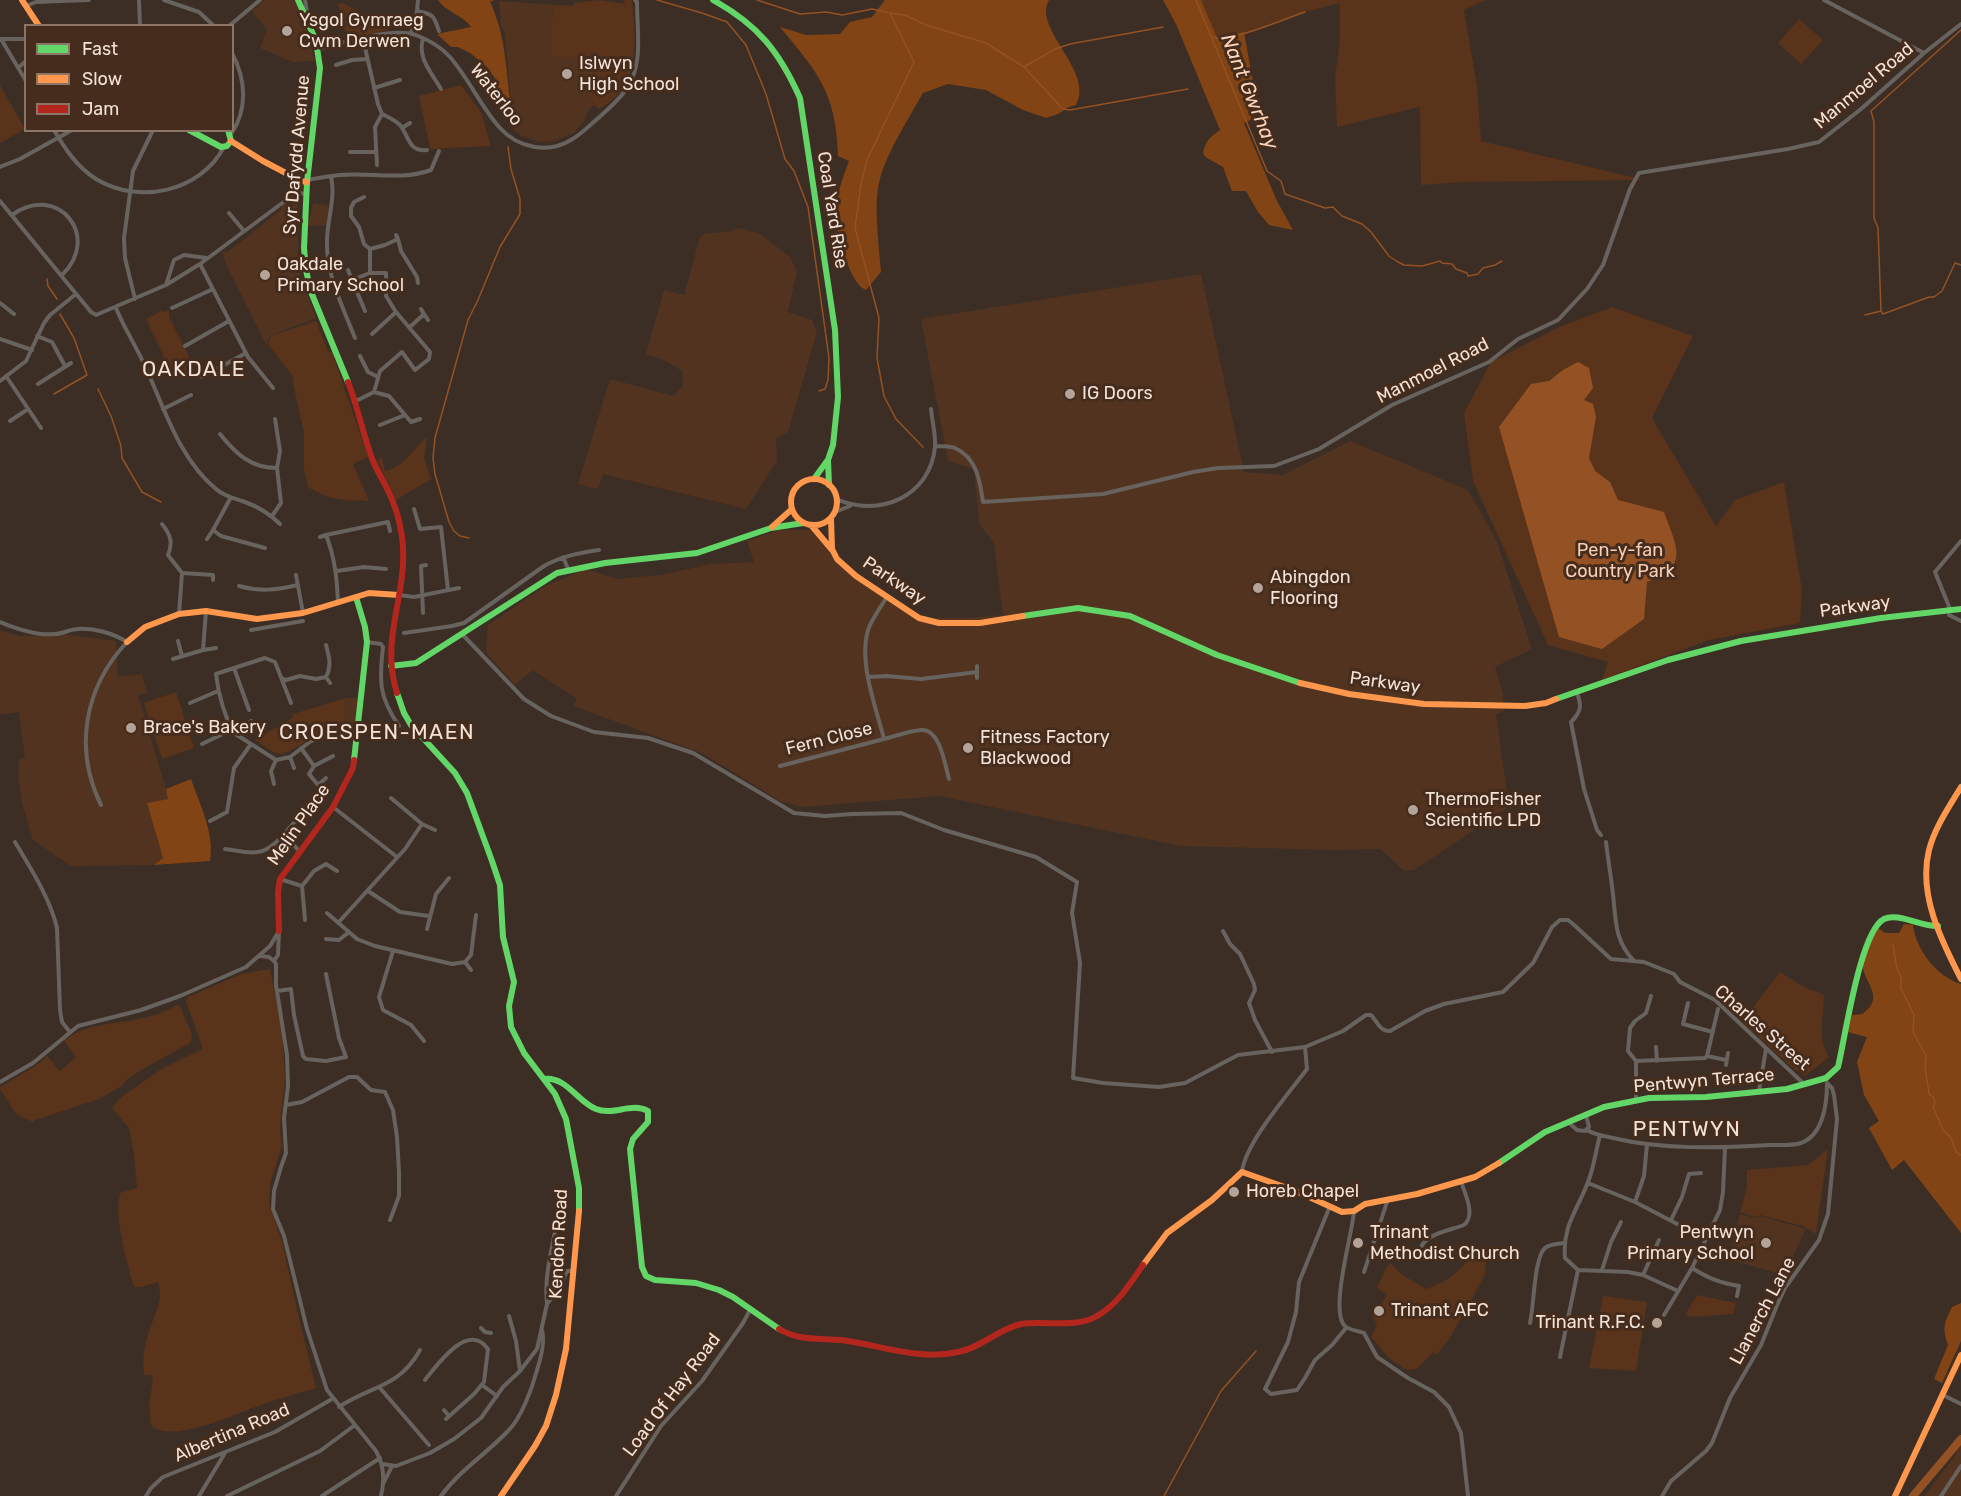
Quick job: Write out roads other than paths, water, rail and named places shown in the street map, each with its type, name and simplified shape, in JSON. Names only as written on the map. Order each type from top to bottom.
[{"type":"street","points":[[38,24],[24,3],[90,0]]},
{"type":"street","points":[[139,0],[140,24]]},
{"type":"street","points":[[164,0],[199,12],[212,24]]},
{"type":"street","points":[[231,24],[260,0]]},
{"type":"street","name":"Syr Dafydd Avenue","points":[[298,0],[317,49],[320,76],[306,194],[304,248],[306,270],[311,292],[354,402],[373,461],[393,501],[400,524],[403,549],[399,595]]},
{"type":"street","points":[[305,0],[308,12],[306,16]]},
{"type":"street","points":[[411,34],[418,0]]},
{"type":"street","name":"Coal Yard Rise","points":[[713,0],[753,25],[773,45],[789,72],[800,98],[835,330],[838,397],[833,445],[828,460],[814,479]]},
{"type":"street","points":[[1824,0],[1924,53]]},
{"type":"street","name":"Waterloo","points":[[317,49],[390,33],[411,34],[431,42],[449,56],[495,122],[506,134],[523,144],[551,147],[578,136],[619,98],[630,84],[637,64],[637,1]]},
{"type":"street","points":[[417,11],[430,13],[439,31]]},
{"type":"street","name":"Manmoel Road","points":[[935,446],[954,448],[972,461],[980,476],[983,502],[1103,494],[1193,471],[1274,466],[1291,461],[1329,444],[1392,405],[1489,362],[1518,339],[1558,320],[1587,289],[1603,265],[1630,189],[1639,173],[1819,142],[1961,24]]},
{"type":"street","points":[[1,39],[24,39]]},
{"type":"street","points":[[1,39],[24,78]]},
{"type":"street","points":[[363,39],[382,114],[402,128],[412,147],[420,151],[426,150]]},
{"type":"street","points":[[423,39],[420,48],[422,57],[441,89]]},
{"type":"street","points":[[234,58],[243,86],[243,101],[234,128]]},
{"type":"street","points":[[336,65],[352,60],[367,59]]},
{"type":"street","points":[[18,68],[24,63]]},
{"type":"street","points":[[374,88],[400,80]]},
{"type":"street","points":[[376,165],[375,126],[382,114]]},
{"type":"street","points":[[402,128],[410,123]]},
{"type":"street","points":[[55,132],[70,156],[87,173],[105,183],[130,191],[161,192],[186,184],[213,164],[230,135],[263,161],[301,181],[340,175],[401,176],[424,173],[431,170],[439,151]]},
{"type":"street","points":[[0,167],[20,159],[68,132]]},
{"type":"street","points":[[135,300],[124,248],[130,191],[136,161],[152,132]]},
{"type":"street","points":[[193,132],[219,147],[224,147]]},
{"type":"street","points":[[350,153],[376,152]]},
{"type":"street","points":[[331,177],[333,190],[327,240],[328,268],[355,338]]},
{"type":"street","points":[[0,201],[91,312],[99,314],[165,285],[200,264],[289,198],[298,193],[306,194]]},
{"type":"street","points":[[350,195],[354,202]]},
{"type":"street","points":[[364,197],[354,202],[351,216],[359,227],[364,243],[370,249],[370,273]]},
{"type":"street","points":[[12,215],[28,206],[47,204],[56,207],[70,219],[77,236],[77,254],[62,275]]},
{"type":"street","points":[[229,213],[243,231]]},
{"type":"street","points":[[370,249],[385,245],[397,237],[402,247],[401,251],[417,277],[418,283]]},
{"type":"street","points":[[165,285],[174,260],[184,255],[208,258]]},
{"type":"street","points":[[200,264],[246,353],[273,388]]},
{"type":"street","points":[[306,270],[328,268]]},
{"type":"street","points":[[348,270],[365,311]]},
{"type":"street","points":[[352,280],[370,273],[386,273],[386,296],[396,312],[430,352],[429,358],[415,370],[402,352],[380,371],[374,392]]},
{"type":"street","points":[[172,308],[213,289]]},
{"type":"street","points":[[0,381],[26,361],[40,328],[50,315],[76,294]]},
{"type":"street","points":[[0,303],[14,314]]},
{"type":"street","points":[[116,308],[174,433],[195,465],[215,489],[230,499],[254,505],[280,524]]},
{"type":"street","points":[[421,309],[429,320]]},
{"type":"street","points":[[372,334],[396,312]]},
{"type":"street","points":[[410,327],[424,314]]},
{"type":"street","points":[[185,346],[229,321]]},
{"type":"street","points":[[38,336],[52,342],[65,366]]},
{"type":"street","points":[[0,339],[32,350]]},
{"type":"street","points":[[202,377],[246,353]]},
{"type":"street","points":[[360,356],[368,372],[378,377]]},
{"type":"street","points":[[38,384],[71,363]]},
{"type":"street","points":[[6,376],[41,428]]},
{"type":"street","points":[[354,402],[374,392],[389,396],[411,422],[420,419]]},
{"type":"street","points":[[163,409],[191,395]]},
{"type":"street","points":[[10,421],[28,409]]},
{"type":"street","points":[[836,499],[851,505],[870,507],[894,503],[921,482],[931,462],[935,446],[931,409]]},
{"type":"street","points":[[380,425],[405,415]]},
{"type":"street","points":[[272,516],[281,503],[278,468],[280,452],[275,419]]},
{"type":"street","points":[[220,434],[238,455],[247,461],[266,468],[278,468]]},
{"type":"street","name":"Coal Yard Rise","points":[[828,460],[829,485]]},
{"type":"street","points":[[803,523],[792,509],[791,502],[795,490],[802,483],[814,479],[829,485],[836,499],[832,551]]},
{"type":"street","points":[[207,539],[230,499]]},
{"type":"street","points":[[391,666],[416,663],[557,573],[605,563],[697,553],[771,528],[825,522],[851,505]]},
{"type":"street","points":[[414,509],[420,529],[441,527],[448,590]]},
{"type":"street","points":[[771,528],[792,509]]},
{"type":"street","points":[[320,537],[389,520],[390,531]]},
{"type":"street","points":[[162,524],[169,532],[172,545],[168,555],[182,573],[179,614]]},
{"type":"street","name":"Parkway","points":[[811,525],[837,559],[856,576],[919,618],[939,623],[980,623],[1078,608],[1130,616],[1217,655],[1288,680],[1349,694],[1424,704],[1506,706],[1546,703],[1668,660],[1741,641],[1813,628],[1961,609]]},
{"type":"street","points":[[213,530],[221,536],[265,548]]},
{"type":"street","points":[[326,535],[337,571],[338,603]]},
{"type":"street","points":[[1961,542],[1935,572],[1950,612],[1961,621]]},
{"type":"street","points":[[254,552],[255,546]]},
{"type":"street","points":[[404,633],[464,623],[544,566],[563,557],[598,550]]},
{"type":"street","points":[[563,557],[569,571]]},
{"type":"street","points":[[423,613],[421,566],[426,565]]},
{"type":"street","points":[[337,571],[364,567],[386,569]]},
{"type":"street","points":[[182,573],[213,578]]},
{"type":"street","points":[[296,575],[303,617]]},
{"type":"street","points":[[239,586],[255,591],[298,585]]},
{"type":"street","points":[[101,805],[89,771],[85,738],[90,705],[113,658],[145,627],[179,614],[206,611],[256,618],[303,617],[369,593],[414,597],[459,588]]},
{"type":"street","name":"Kendon Road","points":[[399,595],[392,628],[391,666],[397,697],[404,713],[420,735],[455,773],[467,793],[500,885],[503,937],[514,982],[509,1006],[511,1027],[524,1053],[555,1094],[566,1119],[579,1188],[579,1217],[566,1348],[556,1395],[546,1426],[501,1496]]},
{"type":"street","name":"Melin Place","points":[[279,931],[280,879],[299,850],[333,807],[353,768],[367,642],[356,597]]},
{"type":"street","name":"Fern Close","points":[[884,739],[868,677],[865,655],[870,626],[887,597]]},
{"type":"street","points":[[203,650],[206,611]]},
{"type":"street","points":[[256,618],[259,628]]},
{"type":"street","points":[[251,630],[293,618]]},
{"type":"street","points":[[0,622],[22,630],[54,635],[77,629],[100,632],[117,636],[127,642]]},
{"type":"street","points":[[461,634],[524,699],[551,716],[594,732],[648,738],[693,753],[794,813],[825,816],[901,813],[944,830],[1036,857],[1077,882],[1072,913],[1080,963],[1073,1078],[1103,1083],[1159,1087],[1185,1083],[1238,1055],[1305,1047],[1307,1069],[1263,1126],[1244,1162],[1242,1172],[1213,1200],[1171,1229],[1154,1248],[1124,1292],[1104,1311],[1092,1318],[1021,1324],[1007,1328],[969,1350],[935,1355],[888,1350],[841,1341],[806,1340],[783,1331],[715,1288],[654,1280],[647,1277],[643,1271],[630,1149],[637,1133],[648,1122],[648,1111],[641,1107],[603,1112],[584,1102],[554,1078],[544,1079]]},
{"type":"street","points":[[178,642],[182,656]]},
{"type":"street","points":[[367,642],[381,644],[380,677],[383,697],[399,726]]},
{"type":"street","points":[[283,679],[300,676],[316,679],[326,677],[330,671],[330,658],[326,645]]},
{"type":"street","points":[[173,659],[216,648]]},
{"type":"street","points":[[291,703],[283,679],[275,662],[271,659],[265,658],[216,674],[218,691],[232,730],[276,760],[290,757],[301,748],[328,735],[357,736]]},
{"type":"street","points":[[976,666],[977,678]]},
{"type":"street","points":[[234,668],[249,710]]},
{"type":"street","points":[[868,677],[921,679],[977,672]]},
{"type":"street","points":[[326,677],[330,683]]},
{"type":"street","points":[[190,703],[218,691]]},
{"type":"street","points":[[1577,693],[1581,706],[1580,713],[1571,722],[1584,789],[1597,830],[1601,835]]},
{"type":"street","points":[[237,735],[251,722],[260,727]]},
{"type":"street","points":[[202,744],[232,730]]},
{"type":"street","name":"Fern Close","points":[[780,766],[922,730],[931,733],[938,742],[949,779]]},
{"type":"street","points":[[210,821],[227,812],[234,768],[251,744]]},
{"type":"street","points":[[301,748],[314,766]]},
{"type":"street","points":[[326,778],[318,785],[309,774],[314,766],[333,756]]},
{"type":"street","points":[[290,757],[294,768]]},
{"type":"street","points":[[274,784],[271,771],[276,760]]},
{"type":"street","points":[[1961,787],[1937,828],[1926,862],[1928,892],[1938,926],[1949,956],[1961,979]]},
{"type":"street","points":[[391,798],[422,824],[435,830]]},
{"type":"street","points":[[333,807],[397,857]]},
{"type":"street","points":[[225,849],[260,852],[284,834],[298,818]]},
{"type":"street","points":[[338,923],[397,857],[422,824]]},
{"type":"street","points":[[284,834],[299,850]]},
{"type":"street","points":[[15,842],[55,918],[62,1022],[69,1032]]},
{"type":"street","points":[[1606,842],[1615,923],[1623,949],[1634,962]]},
{"type":"street","points":[[305,920],[302,886],[314,871],[326,864],[337,871]]},
{"type":"street","points":[[427,929],[436,894],[449,878]]},
{"type":"street","points":[[280,879],[302,886]]},
{"type":"street","points":[[368,891],[400,912],[429,916]]},
{"type":"street","points":[[327,913],[357,939],[393,951],[452,964],[465,962],[471,955],[476,915]]},
{"type":"street","points":[[1568,1122],[1577,1130],[1587,1130],[1600,1135],[1647,1144],[1725,1148],[1801,1143],[1815,1133],[1822,1119],[1827,1081],[1835,1072],[1840,1060],[1865,947],[1876,924],[1890,917],[1926,927],[1938,926]]},
{"type":"street","name":"Charles Street","points":[[1305,1047],[1343,1031],[1366,1015],[1371,1015],[1380,1029],[1390,1031],[1425,1011],[1444,1004],[1503,992],[1533,963],[1552,927],[1560,920],[1568,920],[1611,959],[1644,962],[1674,974],[1680,982],[1715,1000],[1804,1084]]},
{"type":"street","points":[[0,1082],[33,1063],[78,1026],[141,1011],[246,968],[270,946],[279,931]]},
{"type":"street","points":[[274,961],[278,956],[279,931]]},
{"type":"street","points":[[1223,931],[1230,944],[1240,954],[1254,984],[1255,990],[1249,1003],[1272,1052]]},
{"type":"street","points":[[327,939],[339,940],[349,932]]},
{"type":"street","points":[[393,951],[379,997],[383,1010],[411,1025],[424,1041]]},
{"type":"street","points":[[261,956],[269,957],[276,963],[277,991],[286,1055],[284,1124],[286,1154],[274,1191],[273,1209],[284,1236],[307,1329],[325,1385],[332,1399],[380,1458],[384,1483]]},
{"type":"street","points":[[465,962],[471,970]]},
{"type":"street","points":[[277,991],[291,989],[294,1015],[303,1056],[306,1059],[326,1061],[346,1057],[339,1038],[326,974]]},
{"type":"street","points":[[1636,1100],[1636,1062],[1628,1051],[1630,1028],[1646,1013],[1651,996]]},
{"type":"street","points":[[1688,1003],[1683,1024],[1713,1032]]},
{"type":"street","points":[[1707,1056],[1718,1009]]},
{"type":"street","points":[[1656,1047],[1657,1061]]},
{"type":"street","points":[[1759,1092],[1766,1048]]},
{"type":"street","points":[[1636,1062],[1697,1059],[1707,1056],[1726,1062],[1728,1053]]},
{"type":"street","points":[[286,1105],[302,1102],[349,1077],[357,1077],[371,1090],[385,1092],[393,1110],[398,1137],[399,1196],[390,1220]]},
{"type":"street","name":"Pentwyn Terrace","points":[[1354,1211],[1365,1204],[1414,1195],[1482,1174],[1545,1132],[1586,1114],[1636,1100],[1759,1092],[1827,1081]]},
{"type":"street","name":"Llanerch Lane","points":[[1662,1496],[1671,1481],[1712,1443],[1724,1411],[1761,1345],[1785,1288],[1819,1240],[1827,1214],[1837,1119],[1834,1095],[1827,1081]]},
{"type":"street","points":[[1586,1114],[1589,1124],[1587,1130]]},
{"type":"street","points":[[1600,1135],[1588,1182],[1571,1219],[1564,1244],[1564,1258],[1578,1270],[1602,1270],[1643,1275],[1677,1291]]},
{"type":"street","points":[[1635,1202],[1644,1176],[1647,1144]]},
{"type":"street","points":[[1664,1315],[1692,1268],[1720,1210],[1725,1148]]},
{"type":"street","points":[[1242,1172],[1296,1191],[1342,1212],[1354,1211],[1341,1291],[1340,1316],[1346,1328],[1364,1333],[1377,1358],[1434,1392],[1449,1407],[1461,1433],[1468,1496]]},
{"type":"street","points":[[1671,1220],[1682,1197],[1689,1174],[1701,1173]]},
{"type":"street","points":[[1419,1253],[1420,1246],[1426,1240],[1468,1222],[1470,1214],[1461,1181]]},
{"type":"street","points":[[1588,1182],[1635,1202],[1706,1239]]},
{"type":"street","points":[[1364,1272],[1388,1200]]},
{"type":"street","points":[[382,1464],[396,1466],[411,1461],[454,1439],[481,1418],[537,1349],[547,1304],[545,1290],[560,1201]]},
{"type":"street","points":[[1330,1206],[1299,1282],[1296,1312],[1288,1342],[1265,1389],[1271,1394],[1297,1390],[1315,1360],[1346,1328]]},
{"type":"street","points":[[1602,1270],[1611,1242],[1622,1222]]},
{"type":"street","points":[[1643,1275],[1659,1240]]},
{"type":"street","points":[[1530,1323],[1539,1255],[1549,1245],[1564,1244]]},
{"type":"street","points":[[1692,1268],[1722,1283],[1739,1286],[1737,1296]]},
{"type":"street","points":[[1560,1357],[1578,1270]]},
{"type":"street","points":[[547,1304],[559,1289],[563,1276],[567,1271],[573,1271]]},
{"type":"street","name":"Load Of Hay Road","points":[[616,1496],[655,1434],[702,1381],[750,1310]]},
{"type":"street","points":[[509,1316],[516,1341],[520,1371]]},
{"type":"street","points":[[481,1328],[485,1332],[492,1333]]},
{"type":"street","points":[[441,1496],[509,1430],[534,1380],[541,1356],[542,1328]]},
{"type":"street","points":[[480,1341],[485,1332]]},
{"type":"street","points":[[425,1380],[455,1346],[474,1339],[480,1341],[488,1349],[482,1385],[447,1417],[444,1410]]},
{"type":"street","points":[[339,1407],[351,1399],[381,1388],[412,1364],[420,1350]]},
{"type":"street","points":[[1895,1496],[1961,1355]]},
{"type":"street","points":[[482,1385],[497,1396]]},
{"type":"street","points":[[381,1388],[429,1445]]},
{"type":"street","points":[[1942,1395],[1961,1404]]},
{"type":"street","name":"Albertina Road","points":[[146,1496],[163,1477],[275,1432],[332,1399]]},
{"type":"street","points":[[227,1496],[320,1451],[355,1425]]},
{"type":"street","points":[[199,1496],[225,1453]]},
{"type":"street","points":[[322,1496],[380,1458]]},
{"type":"street","points":[[381,1496],[392,1466]]},
{"type":"street","points":[[1941,1496],[1961,1466]]},
{"type":"waterway","points":[[657,0],[727,22],[746,45],[766,94],[785,159],[794,171],[808,207],[829,358],[828,380],[825,389],[819,391]]},
{"type":"waterway","points":[[757,0],[800,14],[826,12],[842,15],[872,9],[890,13],[914,62],[867,160],[855,228],[879,318],[877,358],[884,396],[896,419],[923,447]]},
{"type":"waterway","name":"Nant Gwrhay","points":[[1196,0],[1267,171],[1281,181],[1285,194],[1325,208],[1333,207],[1342,216],[1362,224],[1389,256],[1404,265],[1422,266],[1440,261],[1452,264],[1468,276],[1478,274],[1483,268],[1502,261]]},
{"type":"waterway","points":[[1213,37],[1244,34],[1305,12]]},
{"type":"waterway","points":[[890,13],[905,15],[926,25],[986,43],[1024,67],[1055,49],[1070,44],[1163,27]]},
{"type":"waterway","points":[[1881,311],[1878,228],[1874,218],[1874,122],[1871,111],[1961,30]]},
{"type":"waterway","points":[[1024,67],[1063,109],[1070,110],[1188,89]]},
{"type":"waterway","points":[[469,538],[460,536],[449,522],[435,474],[433,458],[435,438],[468,320],[500,247],[520,214],[520,199],[511,169],[508,147]]},
{"type":"waterway","points":[[1865,315],[1881,311],[1883,314],[1934,297],[1942,291],[1955,263],[1961,265]]},
{"type":"waterway","points":[[47,279],[48,286],[57,299]]},
{"type":"waterway","points":[[54,394],[87,375],[74,338],[60,314]]},
{"type":"waterway","points":[[98,389],[111,416],[121,446],[122,458],[142,492],[161,502]]},
{"type":"waterway","points":[[1893,945],[1897,969],[1901,977],[1901,988],[1914,1015],[1913,1032],[1926,1056],[1925,1067],[1929,1094],[1934,1098],[1935,1103],[1933,1107],[1943,1130],[1951,1138],[1956,1152],[1961,1155]]},
{"type":"waterway","points":[[1164,1496],[1221,1391],[1256,1351]]},
{"type":"waterway","points":[[1913,1496],[1961,1439]]},
{"type":"place","name":"Ysgol Gymraeg Cwm Derwen","points":[[287,31]]},
{"type":"place","name":"Islwyn High School","points":[[567,74]]},
{"type":"place","name":"Oakdale Primary School","points":[[265,275]]},
{"type":"place","name":"IG Doors","points":[[1070,394]]},
{"type":"place","name":"Abingdon Flooring","points":[[1258,588]]},
{"type":"place","name":"Brace's Bakery","points":[[131,728]]},
{"type":"place","name":"Fitness Factory Blackwood","points":[[968,748]]},
{"type":"place","name":"ThermoFisher Scientific LPD","points":[[1413,810]]},
{"type":"place","name":"Horeb Chapel","points":[[1234,1192]]},
{"type":"place","name":"Trinant Methodist Church","points":[[1358,1243]]},
{"type":"place","name":"Pentwyn Primary School","points":[[1766,1243]]},
{"type":"place","name":"Trinant AFC","points":[[1379,1311]]},
{"type":"place","name":"Trinant R.F.C.","points":[[1657,1323]]},
{"type":"district","name":"OAKDALE","points":[[194,370]]},
{"type":"district","name":"CROESPEN-MAEN","points":[[377,733]]},
{"type":"district","name":"PENTWYN","points":[[1687,1130]]},
{"type":"park label","name":"Pen-y-fan Country Park","points":[[1620,561]]}]
